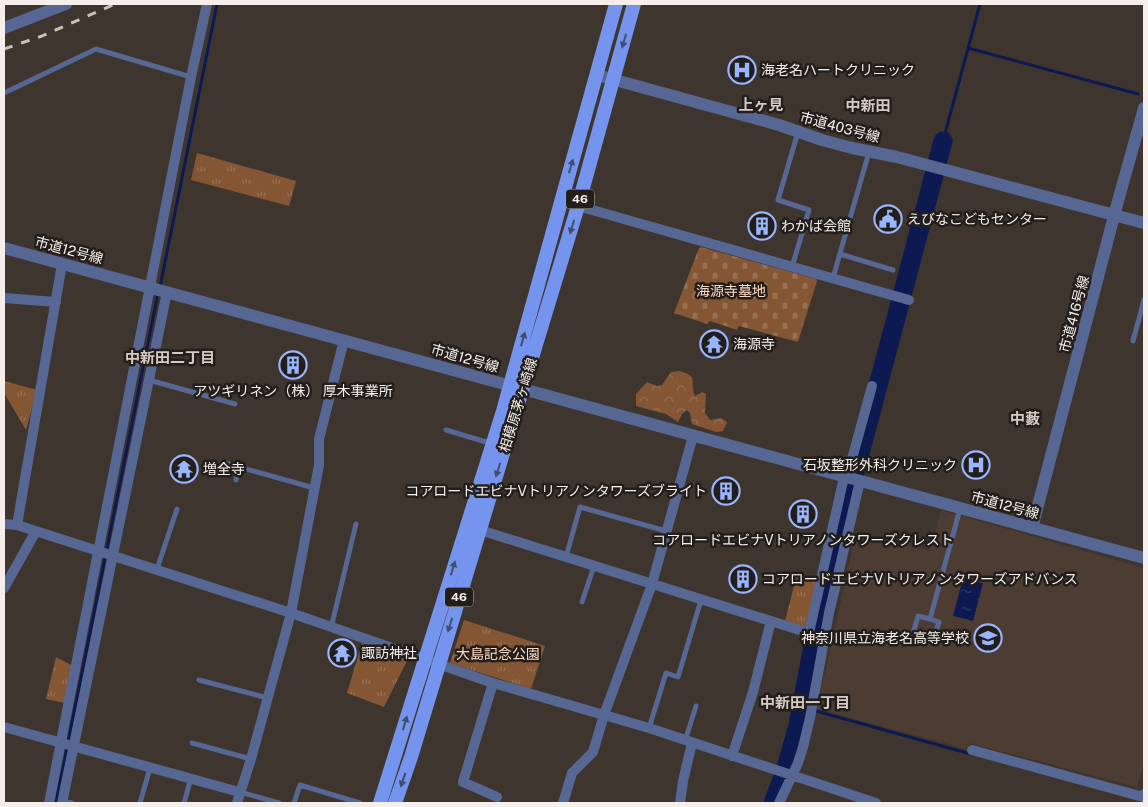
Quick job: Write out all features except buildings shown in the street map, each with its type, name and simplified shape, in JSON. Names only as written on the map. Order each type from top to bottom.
[{"type":"main road","name":"相模原茅ヶ崎線","points":[[395,803],[480,530],[596,75],[616,4]]},
{"type":"main road","name":"相模原茅ヶ崎線","points":[[380,803],[471,509],[493,444],[516,388],[578,206],[634,4]]},
{"type":"street","points":[[4,28],[66,4]]},
{"type":"street","points":[[106,553],[149,380],[159,290],[192,76],[208,4]]},
{"type":"street","name":"市道403号線","points":[[596,75],[779,125],[822,140],[937,167],[1144,223]]},
{"type":"street","name":"市道416号線","points":[[1032,528],[1144,108]]},
{"type":"street","points":[[578,206],[905,299]]},
{"type":"street","name":"市道12号線","points":[[4,248],[1144,558]]},
{"type":"street","points":[[17,525],[62,264]]},
{"type":"street","points":[[49,803],[68,744],[159,290]]},
{"type":"street","points":[[4,298],[56,302]]},
{"type":"street","points":[[236,803],[251,759],[291,613],[319,465],[319,439],[344,340]]},
{"type":"street","points":[[779,803],[786,774],[803,747],[810,718],[852,479],[872,386]]},
{"type":"street","points":[[563,803],[572,773],[593,752],[604,715],[652,584],[693,436]]},
{"type":"street","points":[[480,530],[809,633],[852,479]]},
{"type":"street","points":[[4,524],[17,525],[158,569],[493,683],[649,728],[876,803]]},
{"type":"street","points":[[4,588],[36,531]]},
{"type":"street","points":[[732,756],[753,692],[771,621]]},
{"type":"street","points":[[493,683],[463,782],[497,797]]},
{"type":"street","points":[[4,728],[239,792]]},
{"type":"street","points":[[680,803],[689,742]]},
{"type":"street","points":[[65,802],[68,744]]},
{"type":"street","points":[[972,750],[1143,798]]},
{"type":"lane","points":[[4,93],[96,49],[192,76]]},
{"type":"lane","points":[[792,267],[809,210],[778,200],[798,132]]},
{"type":"lane","points":[[833,278],[870,152]]},
{"type":"lane","points":[[840,254],[893,270]]},
{"type":"lane","points":[[1134,341],[1144,300]]},
{"type":"lane","points":[[149,380],[235,404]]},
{"type":"lane","points":[[446,430],[493,444]]},
{"type":"lane","points":[[225,463],[315,488]]},
{"type":"lane","points":[[236,480],[239,467]]},
{"type":"lane","points":[[566,557],[580,507],[666,531]]},
{"type":"lane","points":[[930,619],[961,508]]},
{"type":"lane","points":[[158,569],[177,509]]},
{"type":"lane","points":[[331,628],[356,524]]},
{"type":"lane","points":[[582,602],[594,566]]},
{"type":"lane","points":[[649,728],[666,673],[678,677],[701,599]]},
{"type":"lane","points":[[918,616],[930,619],[939,622],[934,640],[912,634],[918,616]]},
{"type":"lane","points":[[200,680],[268,698]]},
{"type":"lane","points":[[689,742],[696,706]]},
{"type":"lane","points":[[192,743],[251,759]]},
{"type":"lane","points":[[140,803],[150,767]]},
{"type":"lane","points":[[184,803],[190,778]]},
{"type":"lane","points":[[294,803],[300,785],[360,803]]},
{"type":"lane","points":[[239,792],[279,803]]},
{"type":"shaded area","name":"神奈川県立海老名高等学校","points":[[941,510],[1144,568],[1144,763],[1137,787],[969,743],[967,749],[817,709],[856,532],[930,551]]},
{"type":"green space","points":[[197,153],[296,181],[289,206],[191,180]]},
{"type":"green space","name":"海源寺墓地","points":[[701,247],[816,279],[817,281],[798,342],[739,326],[737,330],[710,321],[707,324],[674,313]]},
{"type":"green space","points":[[679,371],[692,377],[695,396],[702,392],[706,394],[705,413],[710,420],[721,418],[727,422],[723,431],[716,432],[692,424],[690,413],[687,410],[682,414],[678,422],[666,414],[636,406],[636,394],[647,382],[657,386],[662,385],[671,372]]},
{"type":"green space","points":[[4,381],[37,390],[26,430],[4,393]]},
{"type":"green space","points":[[797,574],[819,580],[808,625],[804,628],[785,621]]},
{"type":"green space","name":"大島記念公園","points":[[464,620],[545,646],[531,689],[450,663]]},
{"type":"green space","points":[[362,643],[408,659],[384,707],[347,693]]},
{"type":"green space","points":[[56,657],[73,666],[65,703],[46,699]]},
{"type":"water","points":[[963,578],[983,583],[973,621],[953,616]]},
{"type":"waterway","points":[[160,287],[217,4]]},
{"type":"waterway","points":[[943,141],[980,4]]},
{"type":"waterway","points":[[968,48],[1138,94]]},
{"type":"waterway","points":[[773,803],[785,772],[798,725],[811,656],[845,510],[943,141]]},
{"type":"waterway","points":[[56,803],[158,293]]},
{"type":"waterway","points":[[816,711],[967,753]]},
{"type":"railway","points":[[4,49],[42,36],[115,4]]},
{"type":"place","name":"海老名ハートクリニック","points":[[742,70]]},
{"type":"place","name":"えびなこどもセンター","points":[[888,219]]},
{"type":"place","name":"わかば会館","points":[[762,226]]},
{"type":"place","name":"海源寺","points":[[714,344]]},
{"type":"place","name":"アツギリネン（株） 厚木事業所","points":[[293,365]]},
{"type":"place","name":"石坂整形外科クリニック","points":[[976,465]]},
{"type":"place","name":"増全寺","points":[[184,469]]},
{"type":"place","name":"コアロードエビナVトリアノンタワーズブライト","points":[[726,491]]},
{"type":"place","name":"コアロードエビナVトリアノンタワーズクレスト","points":[[803,514]]},
{"type":"place","name":"コアロードエビナVトリアノンタワーズアドバンス","points":[[743,579]]},
{"type":"place","name":"神奈川県立海老名高等学校","points":[[988,638]]},
{"type":"place","name":"諏訪神社","points":[[342,653]]},
{"type":"district","name":"上ヶ見","points":[[761,104]]},
{"type":"district","name":"中新田","points":[[868,105]]},
{"type":"district","name":"中新田二丁目","points":[[170,357]]},
{"type":"district","name":"中藪","points":[[1025,418]]},
{"type":"district","name":"中新田一丁目","points":[[805,702]]}]
